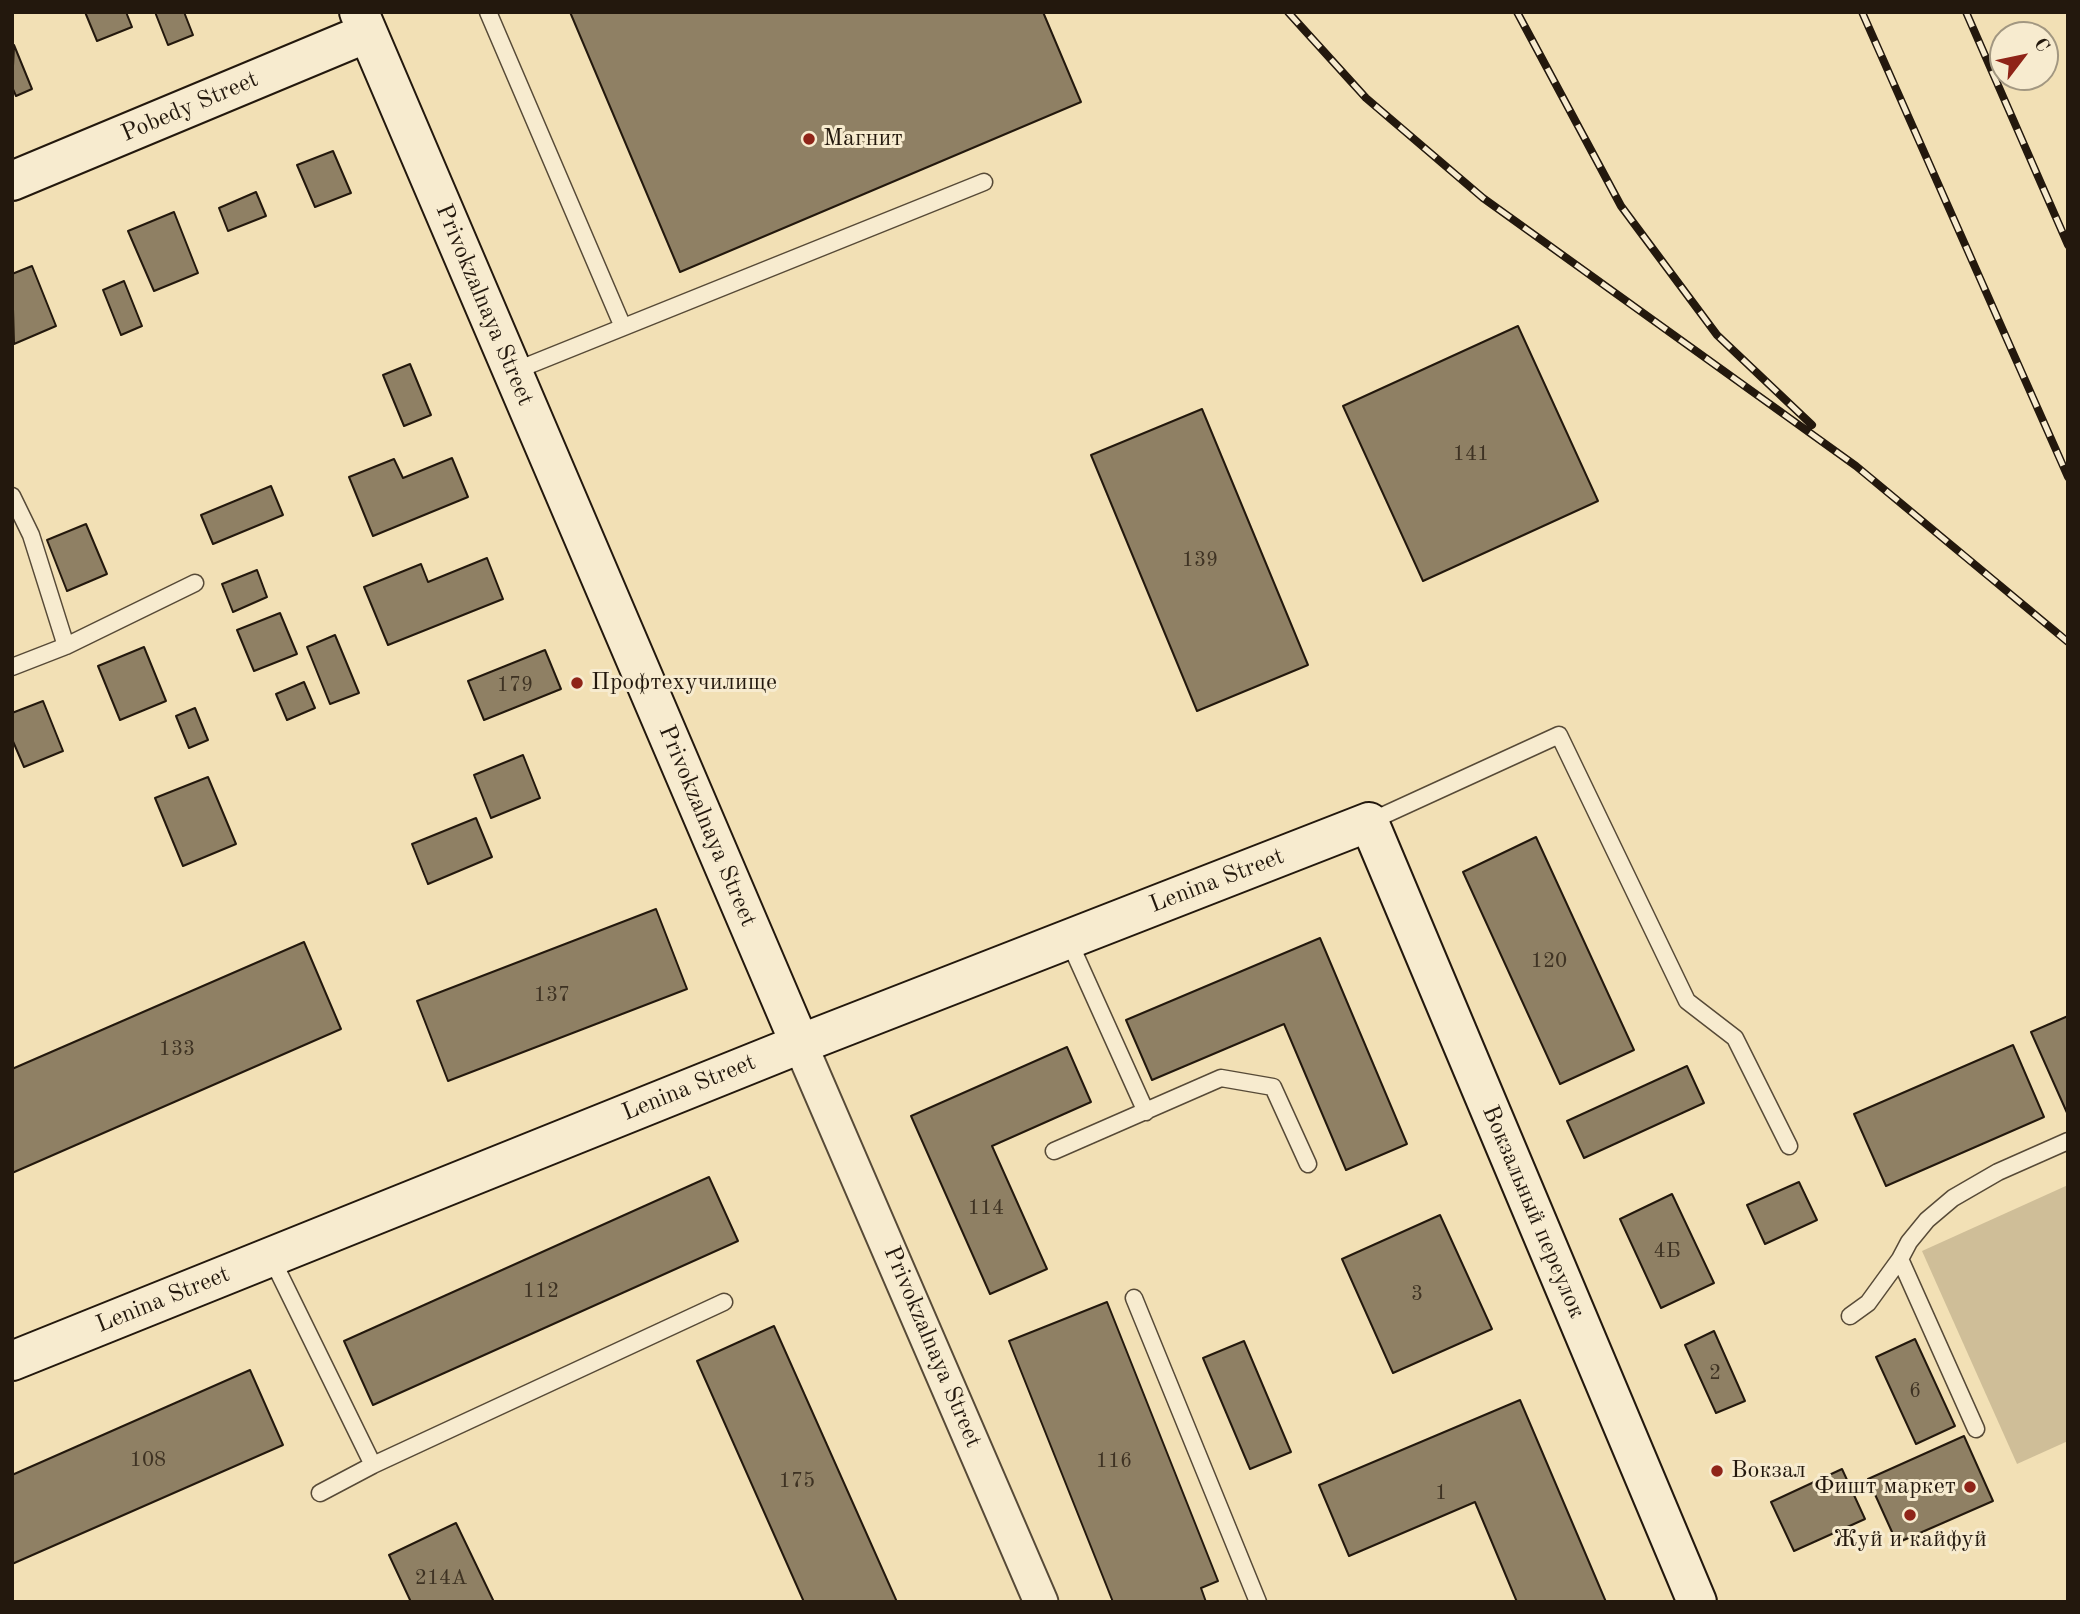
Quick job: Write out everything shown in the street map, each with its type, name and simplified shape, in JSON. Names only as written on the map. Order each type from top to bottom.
[{"type":"street","name":"Pobedy Street","points":[[12,181],[363,23]]},
{"type":"street","name":"Privokzalnaya Street","points":[[363,23],[1041,1602]]},
{"type":"street","name":"Lenina Street","points":[[12,1362],[800,1044],[1368,822]]},
{"type":"street","name":"Вокзальный переулок","points":[[1368,822],[1697,1602]]},
{"type":"lane","points":[[488,12],[624,327]]},
{"type":"lane","points":[[512,372],[984,182]]},
{"type":"lane","points":[[12,496],[30,535],[66,646]]},
{"type":"lane","points":[[12,667],[66,646],[195,583]]},
{"type":"lane","points":[[1368,822],[1559,736],[1687,1001],[1735,1038],[1789,1146]]},
{"type":"lane","points":[[1068,939],[1146,1112]]},
{"type":"lane","points":[[1054,1151],[1222,1078],[1273,1087],[1308,1164]]},
{"type":"lane","points":[[1850,1316],[1868,1303],[1927,1220],[1953,1198],[1998,1172],[2068,1141]]},
{"type":"lane","points":[[271,1257],[373,1465]]},
{"type":"lane","points":[[1899,1259],[1976,1429]]},
{"type":"lane","points":[[1134,1298],[1258,1602]]},
{"type":"lane","points":[[320,1493],[373,1465],[724,1302]]},
{"type":"shaded area","points":[[2068,1185],[2068,1441],[2017,1464],[1922,1251]]},
{"type":"building","points":[[85,12],[126,12],[132,27],[97,41]]},
{"type":"building","points":[[155,12],[184,12],[193,35],[168,45]]},
{"type":"building","name":"Магнит","points":[[570,12],[1043,12],[1081,102],[680,272]]},
{"type":"building","points":[[14,45],[32,89],[16,96],[12,87]]},
{"type":"building","points":[[333,151],[351,193],[315,207],[297,165]]},
{"type":"building","points":[[256,192],[266,216],[228,231],[219,208]]},
{"type":"building","points":[[174,212],[198,273],[154,291],[128,231]]},
{"type":"building","points":[[32,266],[56,326],[14,344],[12,274]]},
{"type":"building","points":[[124,281],[142,326],[121,335],[103,290]]},
{"type":"building","points":[[1518,326],[1598,501],[1423,581],[1343,406]]},
{"type":"building","points":[[410,364],[431,415],[404,426],[383,375]]},
{"type":"building","points":[[1202,409],[1308,665],[1197,711],[1091,455]]},
{"type":"building","points":[[452,458],[468,497],[373,536],[349,477],[394,459],[403,478]]},
{"type":"building","points":[[271,486],[283,515],[213,544],[201,515]]},
{"type":"building","points":[[86,524],[107,574],[67,591],[47,540]]},
{"type":"building","points":[[487,558],[503,599],[388,645],[364,587],[421,564],[428,582]]},
{"type":"building","points":[[257,570],[267,597],[233,612],[222,584]]},
{"type":"building","points":[[280,613],[297,654],[254,671],[237,630]]},
{"type":"building","points":[[335,635],[359,693],[330,704],[307,647]]},
{"type":"building","points":[[144,647],[166,701],[120,720],[98,666]]},
{"type":"building","points":[[545,650],[561,689],[484,720],[468,681]]},
{"type":"building","points":[[304,682],[315,708],[287,720],[276,694]]},
{"type":"building","points":[[43,701],[63,751],[24,767],[12,739],[12,713]]},
{"type":"building","points":[[195,708],[208,740],[189,748],[176,716]]},
{"type":"building","points":[[523,755],[540,798],[491,818],[474,775]]},
{"type":"building","points":[[208,777],[236,844],[183,866],[155,798]]},
{"type":"building","points":[[476,818],[492,857],[428,884],[412,844]]},
{"type":"building","points":[[1536,837],[1634,1050],[1560,1084],[1463,872]]},
{"type":"building","points":[[656,909],[687,989],[448,1081],[417,1001]]},
{"type":"building","points":[[1320,938],[1407,1144],[1346,1170],[1284,1024],[1152,1080],[1126,1020]]},
{"type":"building","points":[[304,942],[341,1029],[12,1173],[12,1069]]},
{"type":"building","points":[[2068,1016],[2068,1115],[2031,1032]]},
{"type":"building","points":[[2013,1045],[2044,1117],[1886,1186],[1854,1114]]},
{"type":"building","points":[[1067,1047],[1091,1102],[992,1146],[1047,1269],[990,1294],[911,1116]]},
{"type":"building","points":[[1687,1066],[1704,1103],[1584,1158],[1567,1121]]},
{"type":"building","points":[[709,1177],[738,1241],[373,1405],[344,1341]]},
{"type":"building","points":[[1799,1182],[1817,1220],[1765,1244],[1747,1205]]},
{"type":"building","points":[[1672,1194],[1714,1283],[1661,1308],[1620,1219]]},
{"type":"building","points":[[1440,1215],[1492,1329],[1393,1373],[1342,1259]]},
{"type":"building","points":[[1107,1302],[1218,1581],[1201,1588],[1206,1602],[1113,1602],[1009,1341]]},
{"type":"building","points":[[774,1326],[897,1602],[804,1602],[697,1361]]},
{"type":"building","points":[[1714,1331],[1745,1401],[1716,1413],[1685,1345]]},
{"type":"building","points":[[1915,1339],[1955,1426],[1916,1444],[1876,1357]]},
{"type":"building","points":[[1244,1341],[1291,1452],[1250,1469],[1203,1358]]},
{"type":"building","points":[[250,1370],[283,1445],[12,1564],[12,1475]]},
{"type":"building","points":[[1520,1400],[1606,1602],[1517,1602],[1475,1502],[1349,1556],[1319,1485]]},
{"type":"building","points":[[1964,1436],[1993,1501],[1897,1543],[1868,1479]]},
{"type":"building","points":[[1842,1469],[1865,1519],[1794,1551],[1771,1502]]},
{"type":"building","points":[[456,1523],[494,1602],[411,1602],[389,1555]]},
{"type":"railway","points":[[1288,12],[1366,98],[1483,198],[1856,466],[2068,642]]},
{"type":"railway","points":[[1517,12],[1621,206],[1717,335],[1812,425]]},
{"type":"railway","points":[[1862,12],[2068,477]]},
{"type":"railway","points":[[1966,12],[2068,245]]},
{"type":"place","name":"Магнит","points":[[809,139]]},
{"type":"place","name":"Профтехучилище","points":[[577,683]]},
{"type":"place","name":"Вокзал","points":[[1717,1471]]},
{"type":"place","name":"Фишт маркет","points":[[1970,1487]]},
{"type":"place","name":"Жуй и кайфуй","points":[[1910,1515]]}]
